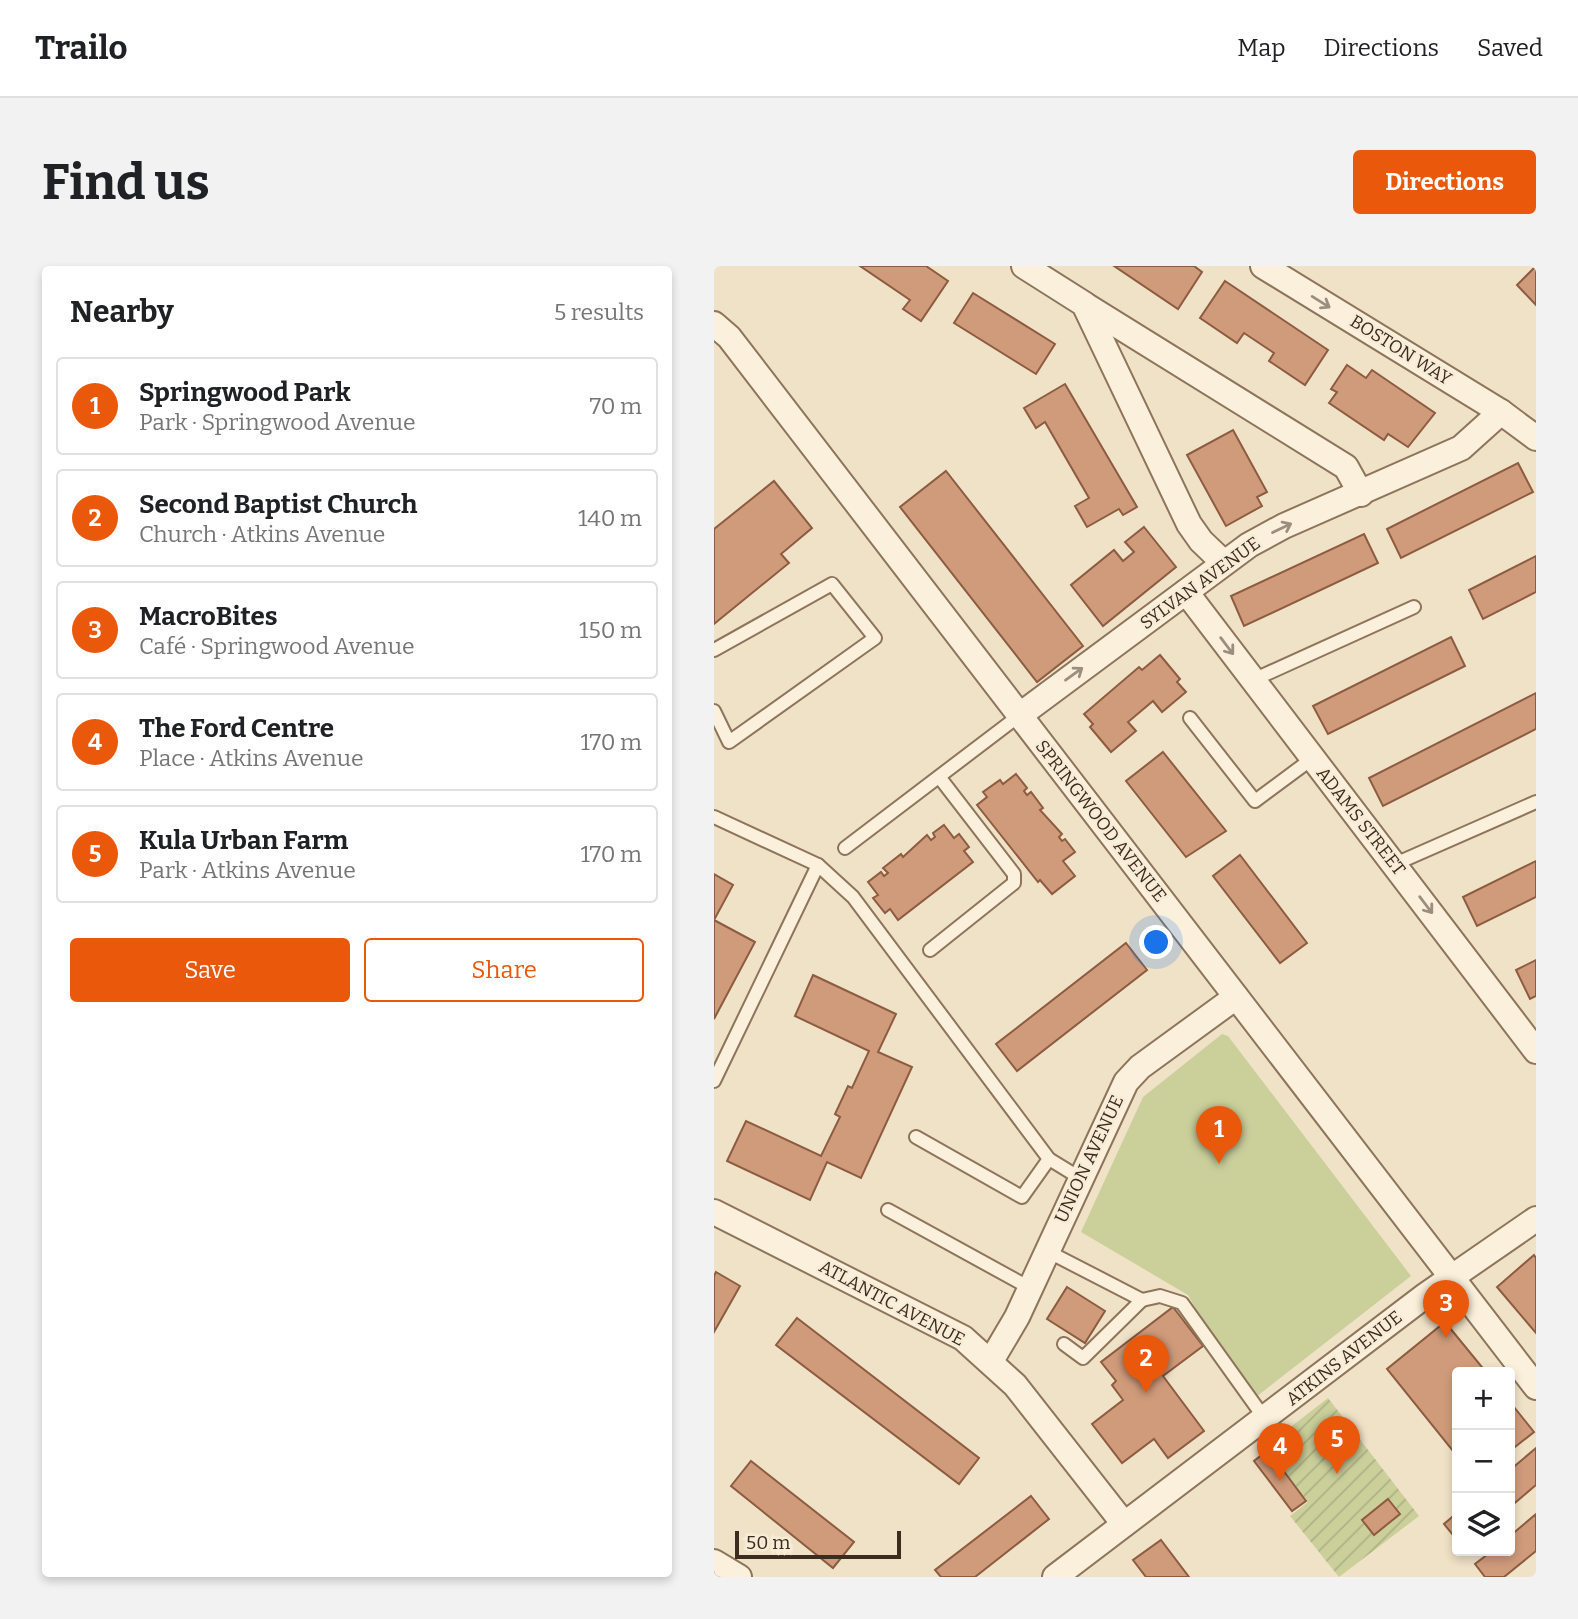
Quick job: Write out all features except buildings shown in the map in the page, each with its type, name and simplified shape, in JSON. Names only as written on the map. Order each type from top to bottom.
[{"type":"street","points":[[1024,266],[1346,467],[1361,494]]},
{"type":"street","name":"BOSTON WAY","points":[[1263,266],[1501,412],[1536,438]]},
{"type":"street","points":[[1084,304],[1189,524],[1201,541],[1224,562]]},
{"type":"street","name":"SPRINGWOOD AVENUE","points":[[714,324],[729,337],[1536,1387]]},
{"type":"street","name":"SYLVAN AVENUE","points":[[1020,715],[1224,562],[1284,526],[1461,448],[1501,412]]},
{"type":"street","name":"ADAMS STREET","points":[[1186,592],[1536,1051]]},
{"type":"street","name":"UNION AVENUE","points":[[991,1361],[1030,1288],[1126,1082],[1140,1067],[1236,997]]},
{"type":"street","name":"ATLANTIC AVENUE","points":[[714,1212],[930,1319],[963,1339],[1015,1385],[1124,1524]]},
{"type":"street","name":"ATKINS AVENUE","points":[[1055,1577],[1452,1278],[1536,1219]]},
{"type":"street","points":[[714,1562],[739,1577]]},
{"type":"lane","points":[[714,650],[832,584],[875,638],[729,742],[714,711]]},
{"type":"lane","points":[[1253,680],[1414,607]]},
{"type":"lane","points":[[845,848],[1020,715]]},
{"type":"lane","points":[[1190,718],[1255,801],[1313,758]]},
{"type":"lane","points":[[930,950],[1014,883],[1014,874],[940,778]]},
{"type":"lane","points":[[1395,864],[1536,802]]},
{"type":"lane","points":[[714,817],[818,865],[853,897],[1049,1159],[1080,1178]]},
{"type":"lane","points":[[714,1081],[818,865]]},
{"type":"lane","points":[[916,1136],[1023,1197],[1049,1159]]},
{"type":"lane","points":[[888,1210],[1030,1288]]},
{"type":"lane","points":[[1046,1251],[1142,1300]]},
{"type":"lane","points":[[1064,1344],[1083,1358],[1142,1300],[1160,1296],[1182,1303],[1265,1419]]},
{"type":"green space","points":[[1222,1034],[1228,1036],[1411,1276],[1256,1397],[1213,1339],[1188,1295],[1081,1232],[1143,1097]]},
{"type":"green space","points":[[1328,1398],[1419,1516],[1339,1577],[1290,1516],[1308,1502],[1266,1446]]},
{"type":"place","name":"Springwood Park","points":[[1219,1164]]},
{"type":"place","name":"MacroBites","points":[[1446,1338]]},
{"type":"place","name":"Second Baptist Church","points":[[1146,1393]]},
{"type":"place","name":"Kula Urban Farm","points":[[1337,1474]]},
{"type":"place","name":"The Ford Centre","points":[[1280,1481]]}]
